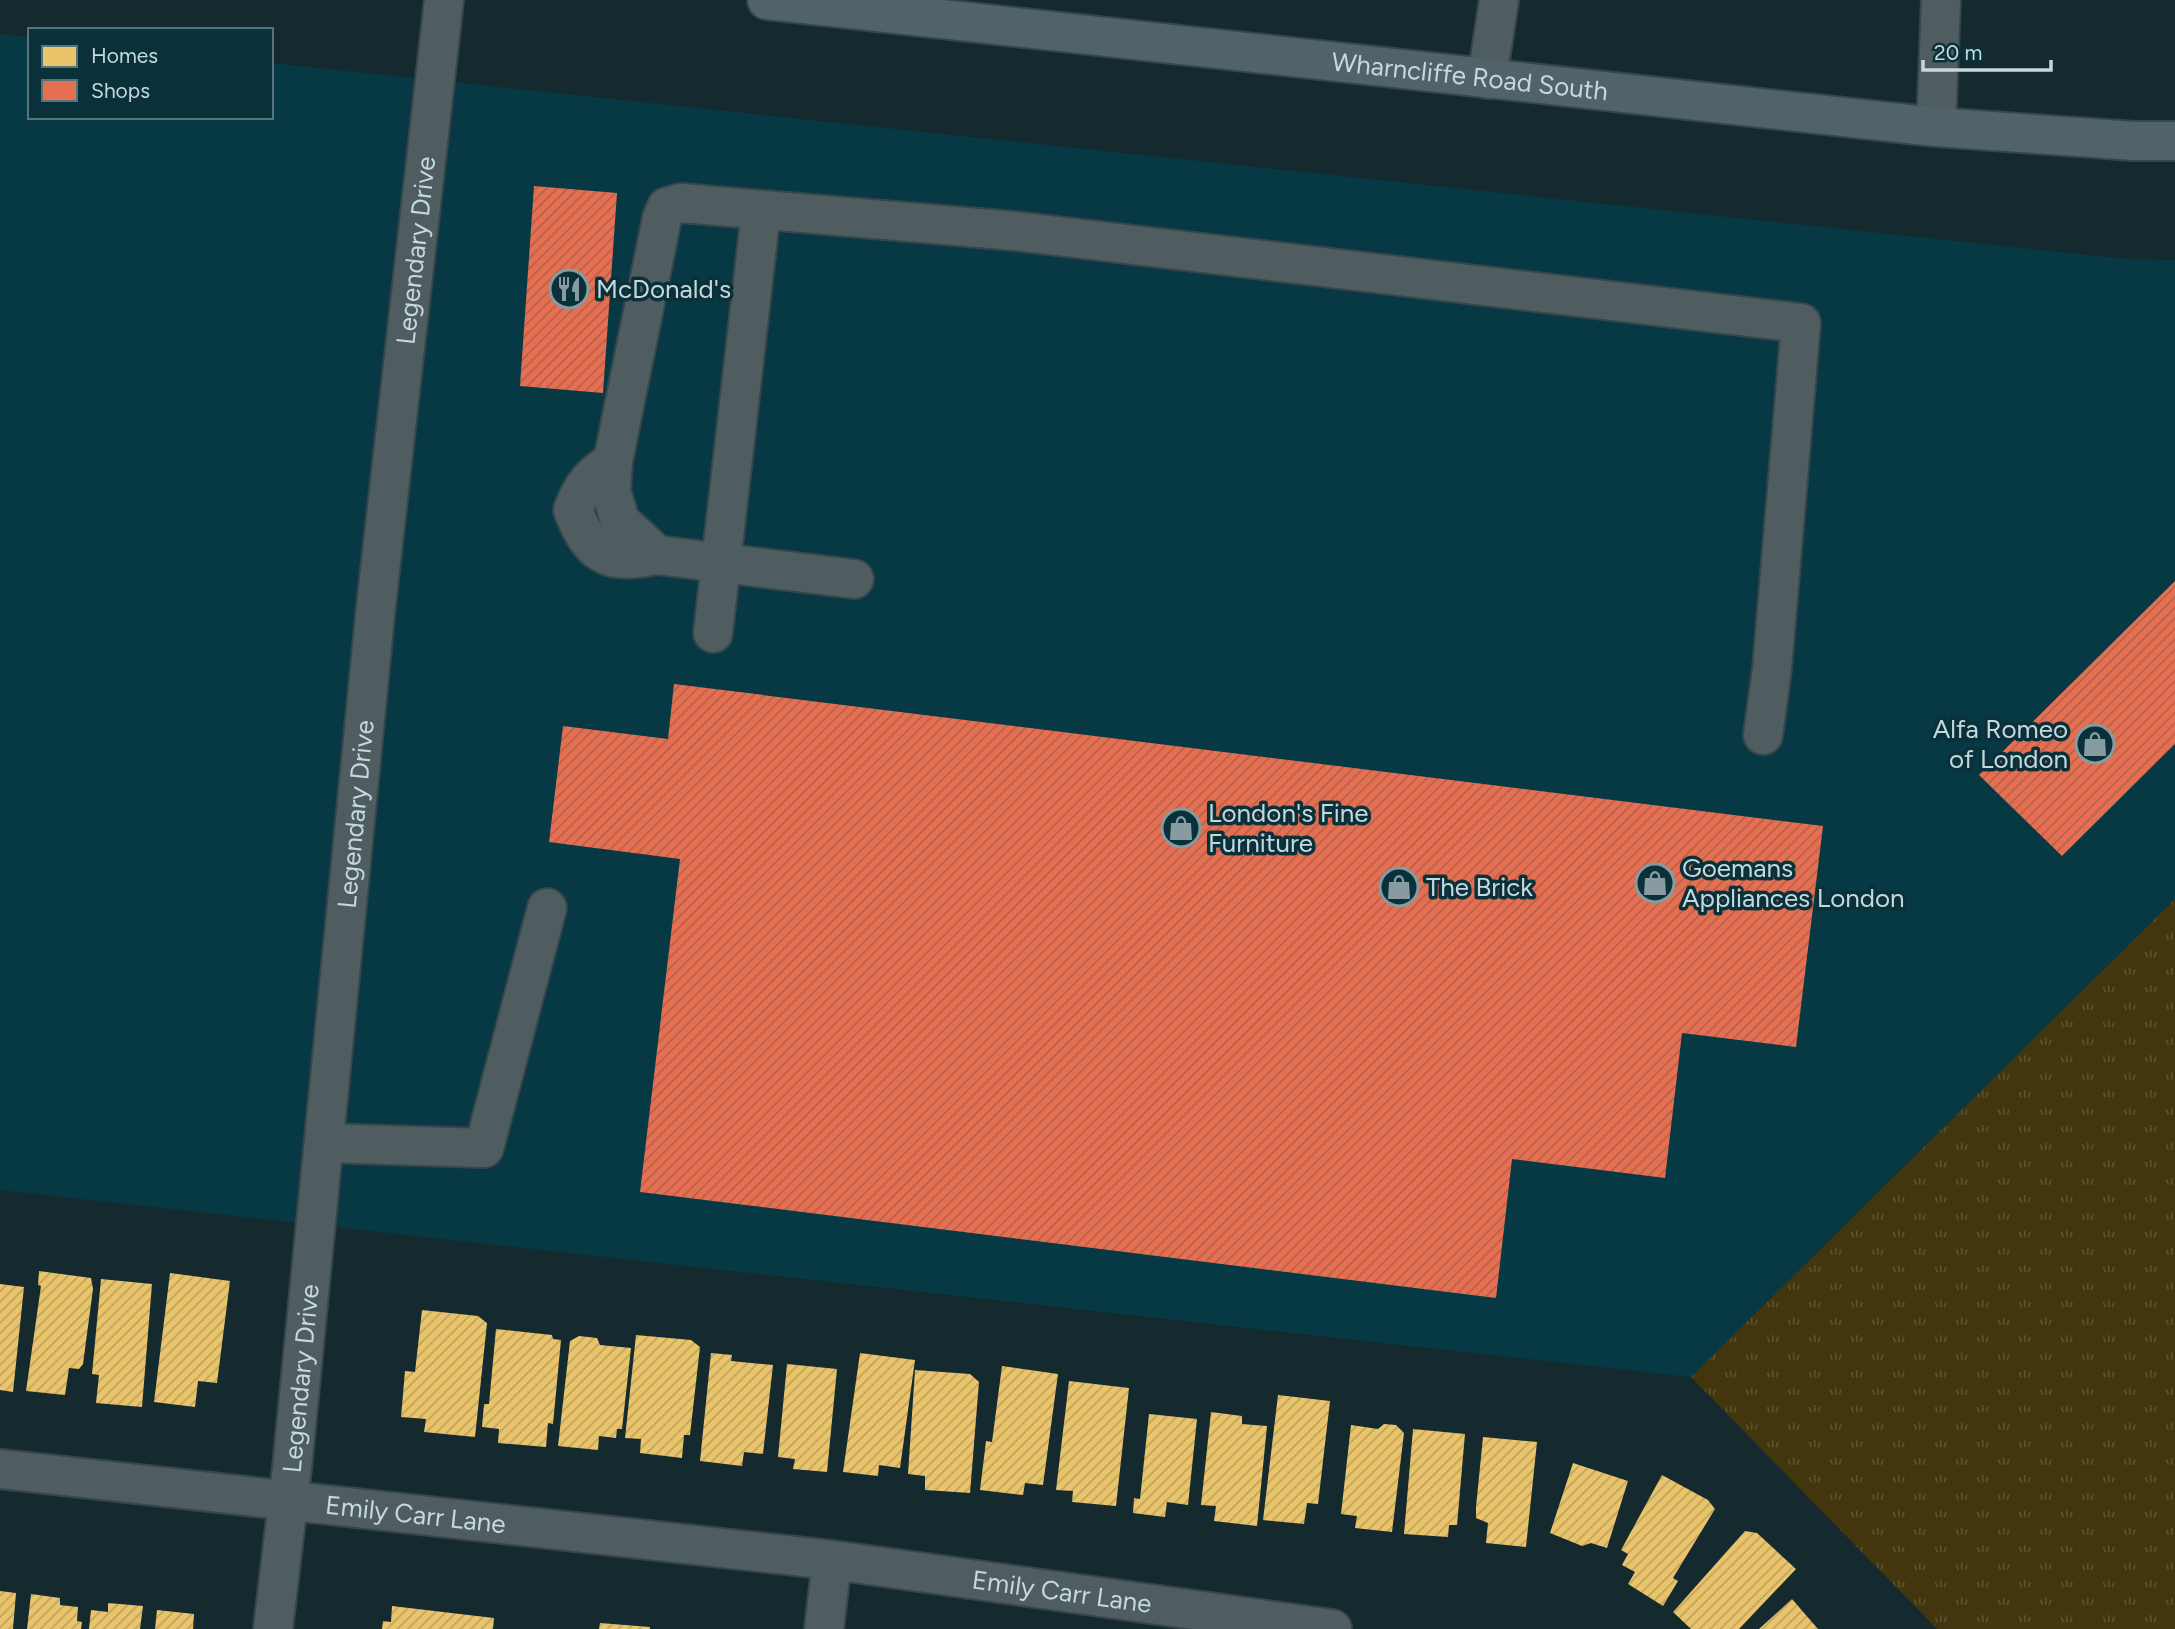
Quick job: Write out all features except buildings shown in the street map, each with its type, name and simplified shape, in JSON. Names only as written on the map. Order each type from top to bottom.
[{"type":"main road","name":"Wharncliffe Road South","points":[[767,0],[1936,127],[2134,141],[2175,141]]},
{"type":"street","name":"Legendary Drive","points":[[273,1629],[289,1501],[378,593],[444,0]]},
{"type":"street","points":[[1487,79],[1499,0]]},
{"type":"street","points":[[1936,127],[1941,0]]},
{"type":"street","points":[[854,579],[657,555],[620,521],[611,491],[613,461],[662,218],[667,207],[681,203],[1028,232],[1801,323],[1772,669],[1763,735]]},
{"type":"street","points":[[713,633],[761,211]]},
{"type":"street","points":[[324,1143],[484,1148],[547,908]]},
{"type":"street","name":"Emily Carr Lane","points":[[0,1469],[832,1560],[1332,1629]]},
{"type":"street","points":[[824,1629],[832,1560]]},
{"type":"shaded area","points":[[0,34],[28,37],[28,119],[273,119],[273,63],[2126,259],[2175,260],[2175,899],[1691,1377],[0,1190]]},
{"type":"green space","points":[[2175,899],[2175,1629],[1937,1629],[1691,1377]]},
{"type":"place","name":"McDonald's","points":[[569,289]]},
{"type":"place","name":"Alfa Romeo of London","points":[[2095,744]]},
{"type":"place","name":"London's Fine Furniture","points":[[1181,828]]},
{"type":"place","name":"Goemans Appliances London","points":[[1655,883]]},
{"type":"place","name":"The Brick","points":[[1399,887]]}]
